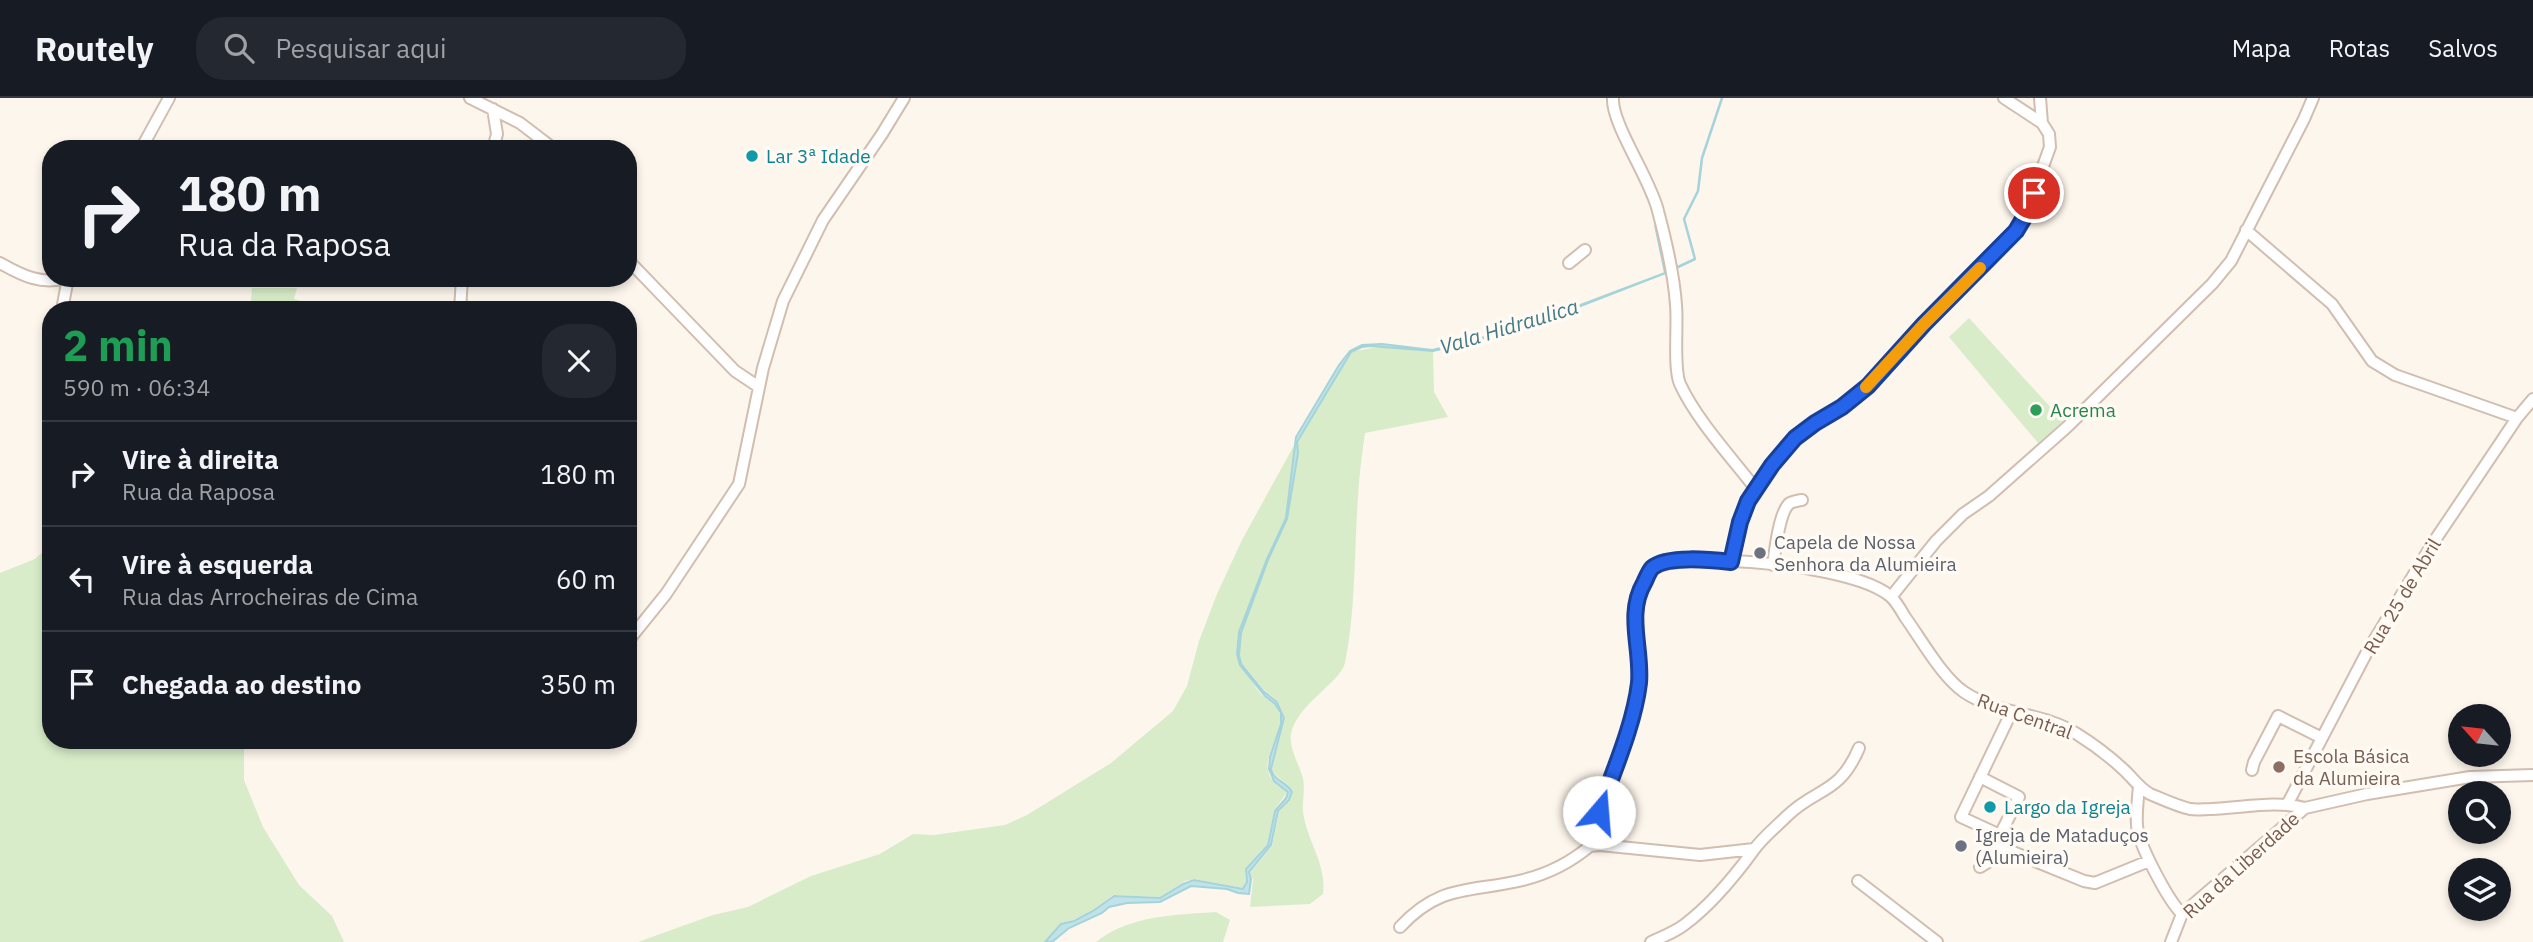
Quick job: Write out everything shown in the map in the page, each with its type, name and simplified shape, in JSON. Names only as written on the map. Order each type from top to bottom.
[{"type":"street","points":[[146,140],[169,98]]},
{"type":"street","points":[[470,98],[513,119],[546,140]]},
{"type":"street","points":[[637,630],[666,594],[739,484],[759,387],[783,301],[822,220],[904,98]]},
{"type":"street","points":[[1614,98],[1616,116],[1653,193],[1659,212],[1676,302],[1676,359],[1679,382],[1690,402],[1755,488]]},
{"type":"street","points":[[1731,562],[1740,522],[1755,488],[1795,438],[1868,386],[1924,324],[2016,231],[2025,216],[2050,147],[2049,134],[2042,123],[2004,98]]},
{"type":"street","points":[[2040,98],[2042,123]]},
{"type":"street","points":[[1400,927],[1417,909],[1445,894],[1525,880],[1578,856],[1590,846],[1630,720],[1638,685],[1640,661],[1634,621],[1637,595],[1652,568],[1666,562],[1699,559],[1810,569],[1872,586],[1891,597],[1936,541],[1963,514],[1989,496],[2067,427],[2213,284],[2231,261],[2313,98]]},
{"type":"street","points":[[493,109],[496,140]]},
{"type":"street","points":[[497,135],[513,119]]},
{"type":"street","points":[[2246,230],[2332,304],[2372,361],[2395,375],[2516,418]]},
{"type":"street","points":[[1569,264],[1585,250]]},
{"type":"street","points":[[0,263],[20,274],[42,280]]},
{"type":"street","points":[[637,269],[735,371],[759,387]]},
{"type":"street","name":"Rua 25 de Abril","points":[[2288,803],[2367,652],[2431,547],[2516,418],[2533,399]]},
{"type":"street","points":[[1773,565],[1786,509],[1791,503],[1802,500]]},
{"type":"street","name":"Rua Central","points":[[1891,597],[1940,666],[1962,691],[2011,713],[2050,721],[2076,733],[2149,793],[2191,809],[2288,803],[2305,808]]},
{"type":"street","points":[[2011,713],[1961,817],[1999,841],[2084,881],[2095,883],[2150,861]]},
{"type":"street","points":[[2252,770],[2277,716],[2322,738]]},
{"type":"street","points":[[1651,942],[1683,926],[1745,865],[1754,849],[1791,813],[1833,787],[1851,768],[1859,748]]},
{"type":"street","name":"Rua da Liberdade","points":[[2171,942],[2182,914],[2305,808],[2367,794],[2470,777],[2533,775]]},
{"type":"street","points":[[1980,777],[2019,797],[1989,862],[1980,867]]},
{"type":"street","points":[[2139,786],[2137,828],[2150,861],[2174,906],[2182,914]]},
{"type":"street","points":[[1590,846],[1700,855],[1754,849]]},
{"type":"street","points":[[1858,881],[1937,942]]},
{"type":"green space","points":[[252,288],[297,288],[294,299],[301,301],[251,301]]},
{"type":"green space","points":[[1969,318],[2063,421],[2038,443],[1949,337]]},
{"type":"green space","points":[[1382,346],[1433,351],[1434,392],[1448,417],[1365,433],[1358,489],[1351,622],[1345,663],[1335,678],[1301,713],[1291,734],[1293,750],[1303,779],[1305,823],[1322,873],[1323,894],[1310,904],[1250,907],[1253,879],[1250,873],[1272,846],[1279,812],[1290,800],[1293,792],[1272,769],[1285,718],[1278,701],[1264,690],[1244,666],[1258,691],[1280,714],[1281,722],[1270,754],[1268,770],[1271,778],[1287,792],[1274,811],[1267,844],[1245,869],[1246,882],[1243,888],[1194,879],[1185,881],[1160,897],[1113,895],[1093,910],[1061,923],[1044,942],[638,942],[713,915],[748,907],[811,876],[880,854],[913,834],[934,835],[1005,825],[1027,815],[1111,763],[1173,711],[1187,686],[1199,641],[1217,594],[1242,540],[1298,438],[1351,352]]},
{"type":"green space","points":[[42,553],[42,749],[244,749],[244,780],[263,827],[299,885],[332,916],[344,942],[0,942],[0,573],[35,559]]},
{"type":"green space","points":[[1216,912],[1230,920],[1223,942],[1096,942],[1123,926],[1138,921]]},
{"type":"water","points":[[1655,225],[1666,273],[1542,321],[1472,342],[1433,351],[1371,346],[1351,352],[1297,442],[1298,453],[1287,519],[1268,560],[1241,633],[1241,664],[1263,691],[1277,702],[1284,718],[1271,769],[1292,792],[1289,800],[1278,811],[1271,845],[1249,872],[1249,894],[1191,886],[1160,902],[1127,903],[1109,907],[1069,928],[1052,942],[1045,942],[1061,924],[1074,921],[1093,911],[1114,896],[1160,898],[1194,880],[1243,889],[1247,882],[1246,869],[1268,845],[1275,811],[1288,792],[1274,781],[1269,769],[1270,757],[1281,724],[1281,713],[1240,665],[1237,654],[1239,632],[1267,559],[1286,518],[1296,437],[1350,351],[1362,345],[1382,344],[1432,350],[1471,341],[1541,320],[1665,273]]},
{"type":"waterway","name":"Vala Hidraulica","points":[[1678,267],[1695,259],[1684,219],[1698,191],[1702,158],[1722,98]]},
{"type":"slow traffic","points":[[1866,387],[1980,268]]},
{"type":"place","name":"Lar 3ª Idade","points":[[752,156]]},
{"type":"place","name":"Acrema","points":[[2036,410]]},
{"type":"place","name":"Capela de Nossa Senhora da Alumieira","points":[[1760,553]]},
{"type":"place","name":"Escola Básica da Alumieira","points":[[2279,767]]},
{"type":"place","name":"Largo da Igreja","points":[[1990,807]]},
{"type":"place","name":"Igreja de Mataduços (Alumieira)","points":[[1961,846]]},
{"type":"route","points":[[1599,812],[1630,720],[1638,685],[1640,661],[1634,621],[1637,595],[1652,568],[1666,562],[1699,559],[1731,562],[1748,501],[1772,465],[1795,438],[1868,386],[1924,324],[2016,231],[2034,193]]}]
